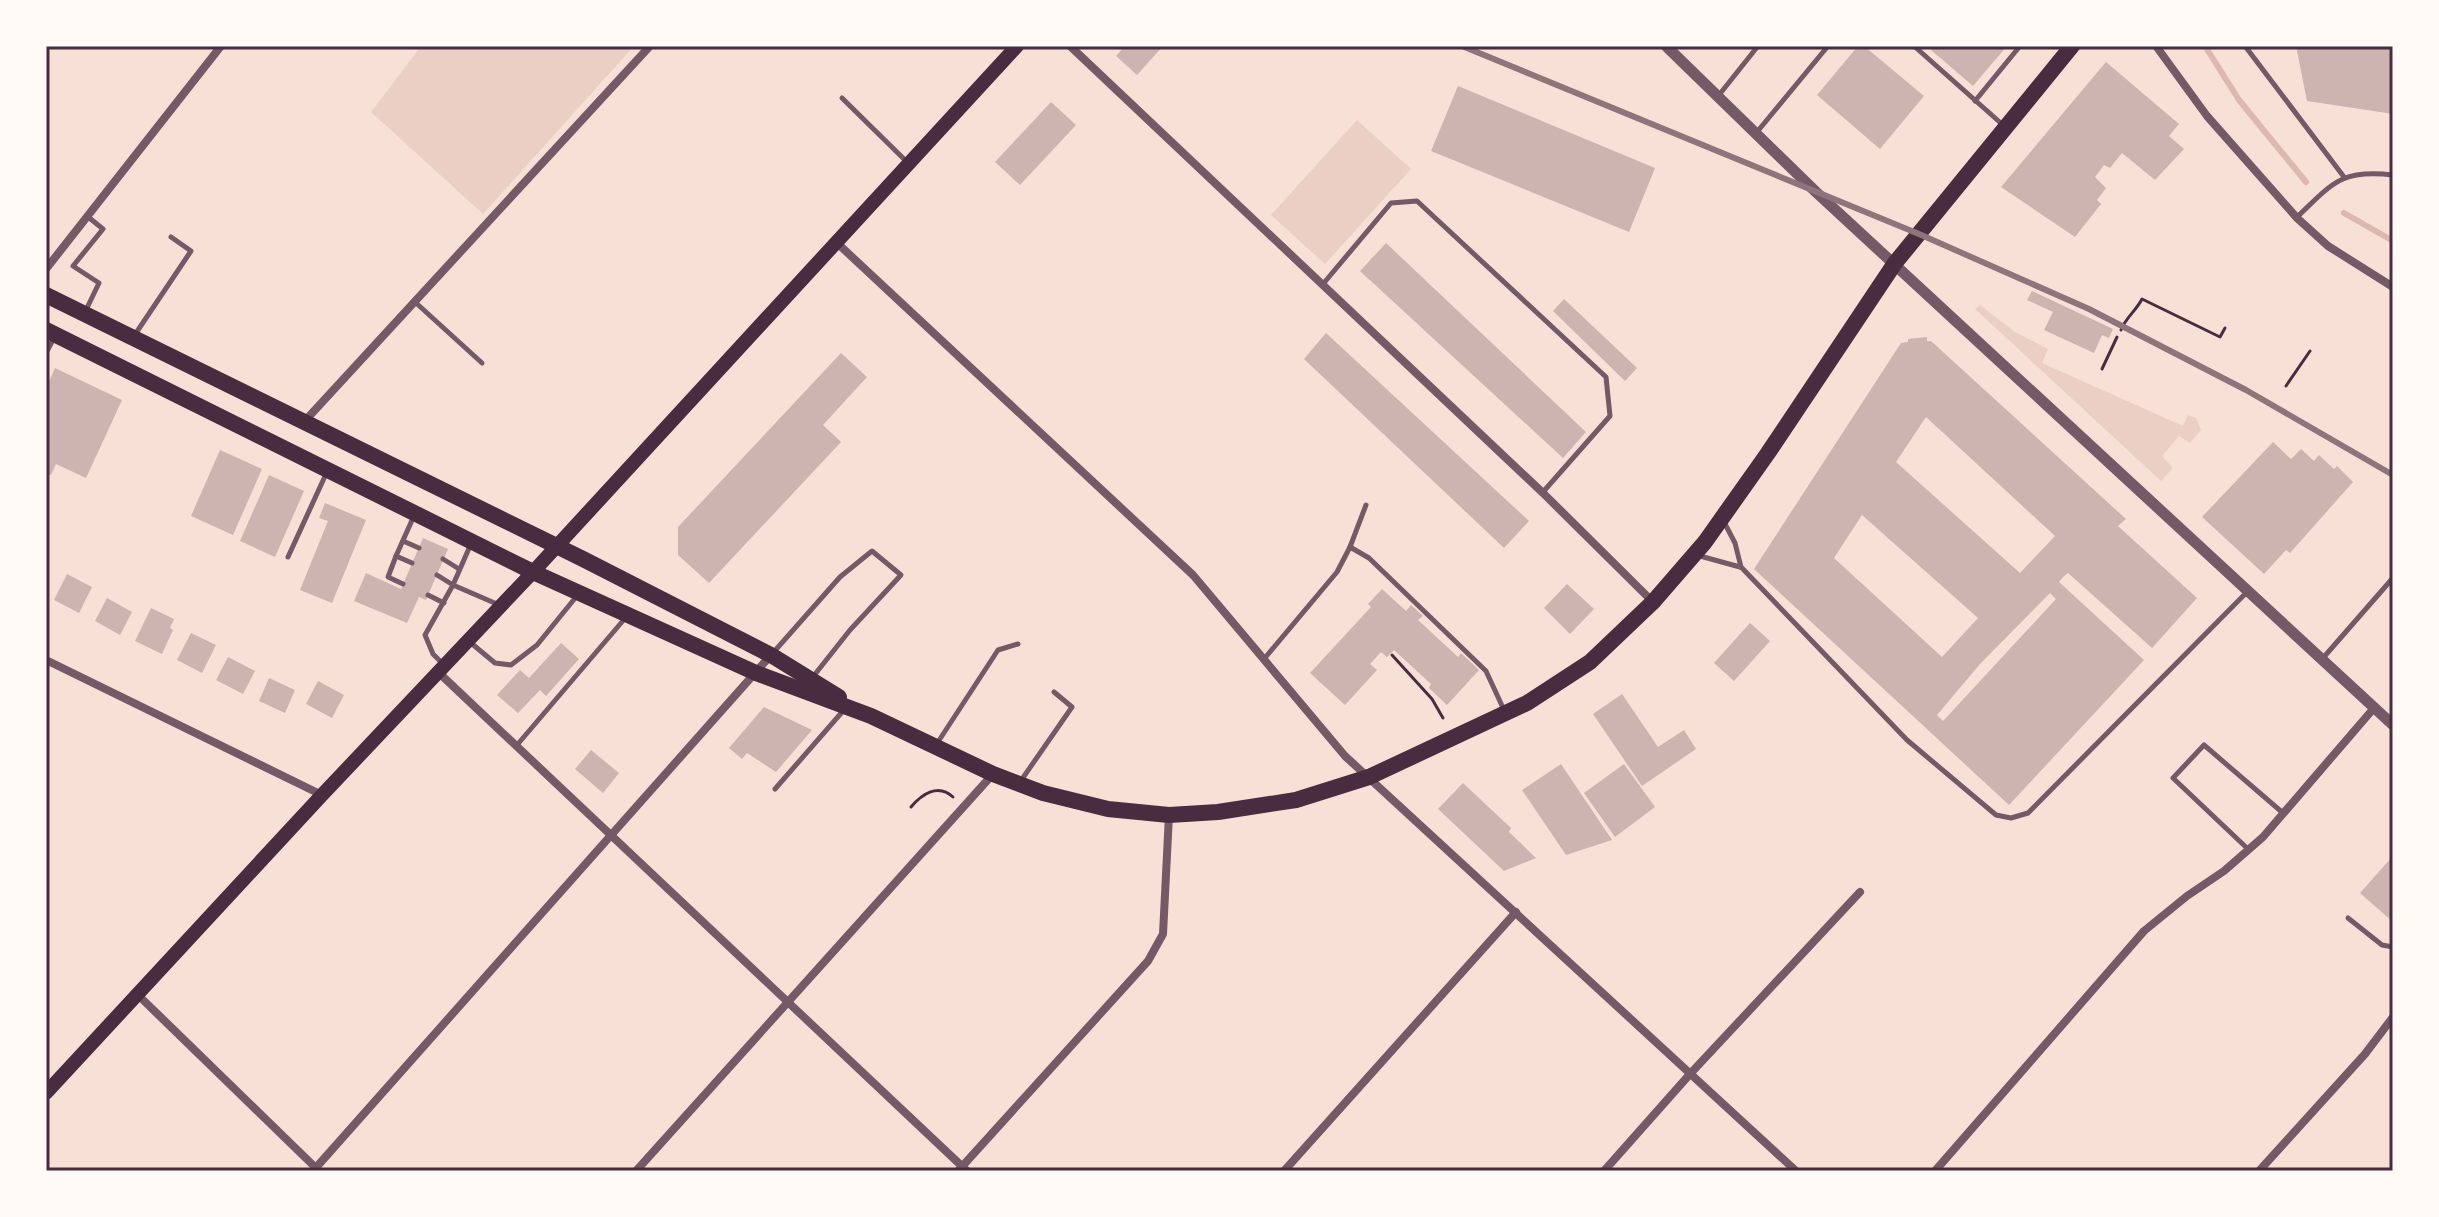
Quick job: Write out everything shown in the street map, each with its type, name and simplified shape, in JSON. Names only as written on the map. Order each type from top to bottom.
[{"type":"highway","points":[[46,295],[557,546],[771,655],[871,716],[993,774],[1043,793],[1108,809],[1169,815],[1218,812],[1296,800],[1369,777],[1527,703],[1590,662],[1653,602],[1722,518],[1895,263],[2072,46]]},
{"type":"highway","points":[[51,333],[533,572],[756,673],[871,716]]},
{"type":"main road","points":[[46,1093],[533,572],[1017,46]]},
{"type":"street","points":[[46,269],[221,46]]},
{"type":"street","points":[[303,423],[650,46]]},
{"type":"street","points":[[1070,46],[1543,493],[1653,602]]},
{"type":"street","points":[[1666,46],[1816,192],[2393,725]]},
{"type":"street","points":[[2156,46],[2207,116],[2297,218],[2328,246],[2393,287]]},
{"type":"street","points":[[835,241],[1193,575],[1345,756],[1796,1171]]},
{"type":"street","points":[[138,995],[316,1170],[771,655]]},
{"type":"street","points":[[46,660],[322,795]]},
{"type":"street","points":[[442,669],[610,837],[788,1001],[962,1170],[1148,961],[1156,948],[1163,934],[1169,815]]},
{"type":"street","points":[[1935,1171],[2144,931],[2249,850],[2284,814],[2374,708]]},
{"type":"street","points":[[636,1171],[993,774]]},
{"type":"street","points":[[1604,1171],[1860,892]]},
{"type":"street","points":[[1284,1171],[1516,912]]},
{"type":"street","points":[[2259,1171],[2365,1054],[2393,1017]]},
{"type":"lane","points":[[1718,95],[1758,46]]},
{"type":"lane","points":[[1757,132],[1828,46]]},
{"type":"lane","points":[[1914,46],[2006,127]]},
{"type":"lane","points":[[1975,101],[2020,46]]},
{"type":"lane","points":[[2245,46],[2344,177]]},
{"type":"lane","points":[[842,98],[908,164]]},
{"type":"lane","points":[[2297,218],[2324,191],[2344,177],[2367,172],[2393,175]]},
{"type":"lane","points":[[1321,286],[1391,203],[1417,201],[1606,377],[1610,416],[1543,493]]},
{"type":"lane","points":[[84,314],[99,283],[73,266],[103,229],[87,216]]},
{"type":"lane","points":[[133,339],[191,251],[171,237]]},
{"type":"lane","points":[[415,302],[482,363]]},
{"type":"lane","points":[[46,353],[51,333]]},
{"type":"lane","points":[[288,557],[328,470]]},
{"type":"lane","points":[[1264,659],[1337,572],[1366,505]]},
{"type":"lane","points":[[403,584],[388,577],[414,513]]},
{"type":"lane","points":[[1722,518],[1735,543],[1741,567],[1907,740],[1996,815],[2011,818],[2028,813],[2248,590]]},
{"type":"lane","points":[[403,541],[419,548]]},
{"type":"lane","points":[[442,669],[425,635],[444,603],[472,542]]},
{"type":"lane","points":[[1350,547],[1369,558],[1486,671],[1505,713]]},
{"type":"lane","points":[[771,655],[840,577],[872,551],[901,575],[850,630],[811,679]]},
{"type":"lane","points":[[396,556],[412,563]]},
{"type":"lane","points":[[443,559],[459,569]]},
{"type":"lane","points":[[1688,560],[1741,567]]},
{"type":"lane","points":[[437,575],[483,600],[502,605]]},
{"type":"lane","points":[[2322,658],[2392,579]]},
{"type":"lane","points":[[468,641],[495,663],[511,665],[537,645],[579,593]]},
{"type":"lane","points":[[428,595],[444,603]]},
{"type":"lane","points":[[516,746],[628,615]]},
{"type":"lane","points":[[935,747],[998,650],[1018,644]]},
{"type":"lane","points":[[1019,784],[1072,707],[1054,692]]},
{"type":"lane","points":[[775,789],[846,707]]},
{"type":"lane","points":[[2249,850],[2173,778],[2204,745],[2284,814]]},
{"type":"lane","points":[[2348,918],[2382,945],[2393,947]]},
{"type":"path","points":[[2121,330],[2142,299],[2220,337],[2225,328]]},
{"type":"path","points":[[2102,369],[2117,337]]},
{"type":"path","points":[[2286,386],[2310,351]]},
{"type":"path","points":[[1392,655],[1432,699],[1443,718]]},
{"type":"path","points":[[911,807],[924,794],[933,791],[947,792],[953,797]]},
{"type":"shaded area","points":[[421,46],[634,46],[483,214],[371,112]]},
{"type":"shaded area","points":[[1357,120],[1411,169],[1325,264],[1271,215]]},
{"type":"shaded area","points":[[1980,305],[2015,332],[2048,349],[2042,363],[2183,426],[2188,415],[2196,418],[2201,430],[2190,443],[2179,436],[2162,456],[2173,468],[2161,481],[1975,309]]},
{"type":"building","points":[[1125,46],[1163,46],[1137,75],[1116,56]]},
{"type":"building","points":[[1858,46],[1864,46],[1924,96],[1880,149],[1817,95]]},
{"type":"building","points":[[1934,46],[2007,46],[1973,86],[1931,50]]},
{"type":"building","points":[[2296,46],[2393,46],[2393,114],[2307,101]]},
{"type":"building","points":[[2106,62],[2179,124],[2169,136],[2184,149],[2155,180],[2122,153],[2110,168],[2104,165],[2095,177],[2106,188],[2097,200],[2101,204],[2075,237],[2001,187]]},
{"type":"building","points":[[1458,86],[1655,168],[1629,232],[1431,151]]},
{"type":"building","points":[[1051,102],[1076,125],[1020,185],[995,162]]},
{"type":"building","points":[[1386,243],[1586,432],[1563,458],[1360,271]]},
{"type":"building","points":[[2032,291],[2113,329],[2109,338],[2102,335],[2094,353],[2044,330],[2053,312],[2027,300]]},
{"type":"building","points":[[1564,299],[1637,368],[1625,381],[1553,311]]},
{"type":"building","points":[[1326,333],[1529,521],[1504,548],[1304,359]]},
{"type":"building","points":[[1927,337],[1927,341],[1931,341],[2126,519],[2118,526],[2197,598],[2152,648],[2068,573],[2063,577],[2059,582],[2144,660],[2009,805],[1754,569],[1901,343],[1908,342],[1908,339]],"holes":[[[1926,417],[2055,536],[2020,573],[1896,462]],[[1862,515],[1978,618],[1942,657],[1834,558]],[[2050,593],[2056,599],[1943,721],[1937,715],[1980,664]]]},
{"type":"building","points":[[841,353],[867,377],[823,425],[841,442],[709,583],[678,555],[678,527]]},
{"type":"building","points":[[55,368],[122,400],[86,478],[56,464],[51,475],[46,473],[46,388]]},
{"type":"building","points":[[2273,442],[2291,459],[2301,449],[2314,461],[2319,455],[2334,469],[2337,466],[2353,482],[2290,553],[2286,550],[2264,574],[2202,517]]},
{"type":"building","points":[[220,450],[262,469],[233,535],[191,516]]},
{"type":"building","points":[[269,475],[304,491],[275,557],[240,541]]},
{"type":"building","points":[[325,503],[366,520],[332,603],[300,590],[328,521],[319,518]]},
{"type":"building","points":[[423,538],[448,549],[426,600],[419,597],[407,623],[354,601],[366,573],[401,589]]},
{"type":"building","points":[[67,574],[92,587],[79,613],[54,600]]},
{"type":"building","points":[[1567,584],[1594,609],[1570,634],[1544,608]]},
{"type":"building","points":[[1382,589],[1406,611],[1411,605],[1423,616],[1418,620],[1458,657],[1461,653],[1479,670],[1447,705],[1429,688],[1431,684],[1394,650],[1387,657],[1381,652],[1370,664],[1377,670],[1345,705],[1310,673],[1371,607],[1368,604]]},
{"type":"building","points":[[107,598],[132,612],[120,635],[95,621]]},
{"type":"building","points":[[151,608],[174,619],[170,628],[173,630],[162,654],[135,641]]},
{"type":"building","points":[[1750,623],[1770,641],[1734,681],[1714,663]]},
{"type":"building","points":[[191,633],[216,645],[202,673],[177,660]]},
{"type":"building","points":[[561,643],[579,659],[546,696],[540,690],[518,713],[497,695],[520,670],[529,678]]},
{"type":"building","points":[[228,657],[255,671],[243,694],[216,680]]},
{"type":"building","points":[[269,678],[295,690],[285,713],[259,701]]},
{"type":"building","points":[[318,681],[344,695],[332,718],[306,704]]},
{"type":"building","points":[[1622,694],[1658,747],[1684,730],[1696,749],[1642,786],[1593,714]]},
{"type":"building","points":[[764,707],[812,730],[776,772],[747,753],[742,759],[729,748]]},
{"type":"building","points":[[591,750],[619,773],[603,793],[575,769]]},
{"type":"building","points":[[1561,764],[1612,840],[1566,855],[1522,790]]},
{"type":"building","points":[[1624,764],[1655,807],[1615,837],[1584,793]]},
{"type":"building","points":[[1463,783],[1511,828],[1509,832],[1536,858],[1504,871],[1438,809]]},
{"type":"building","points":[[2393,856],[2393,922],[2360,893]]},
{"type":"waterway","points":[[2205,46],[2239,100],[2306,182]]},
{"type":"waterway","points":[[2344,213],[2393,241]]},
{"type":"railway","points":[[1462,46],[1919,234],[2089,309],[2246,390],[2393,475]]}]
